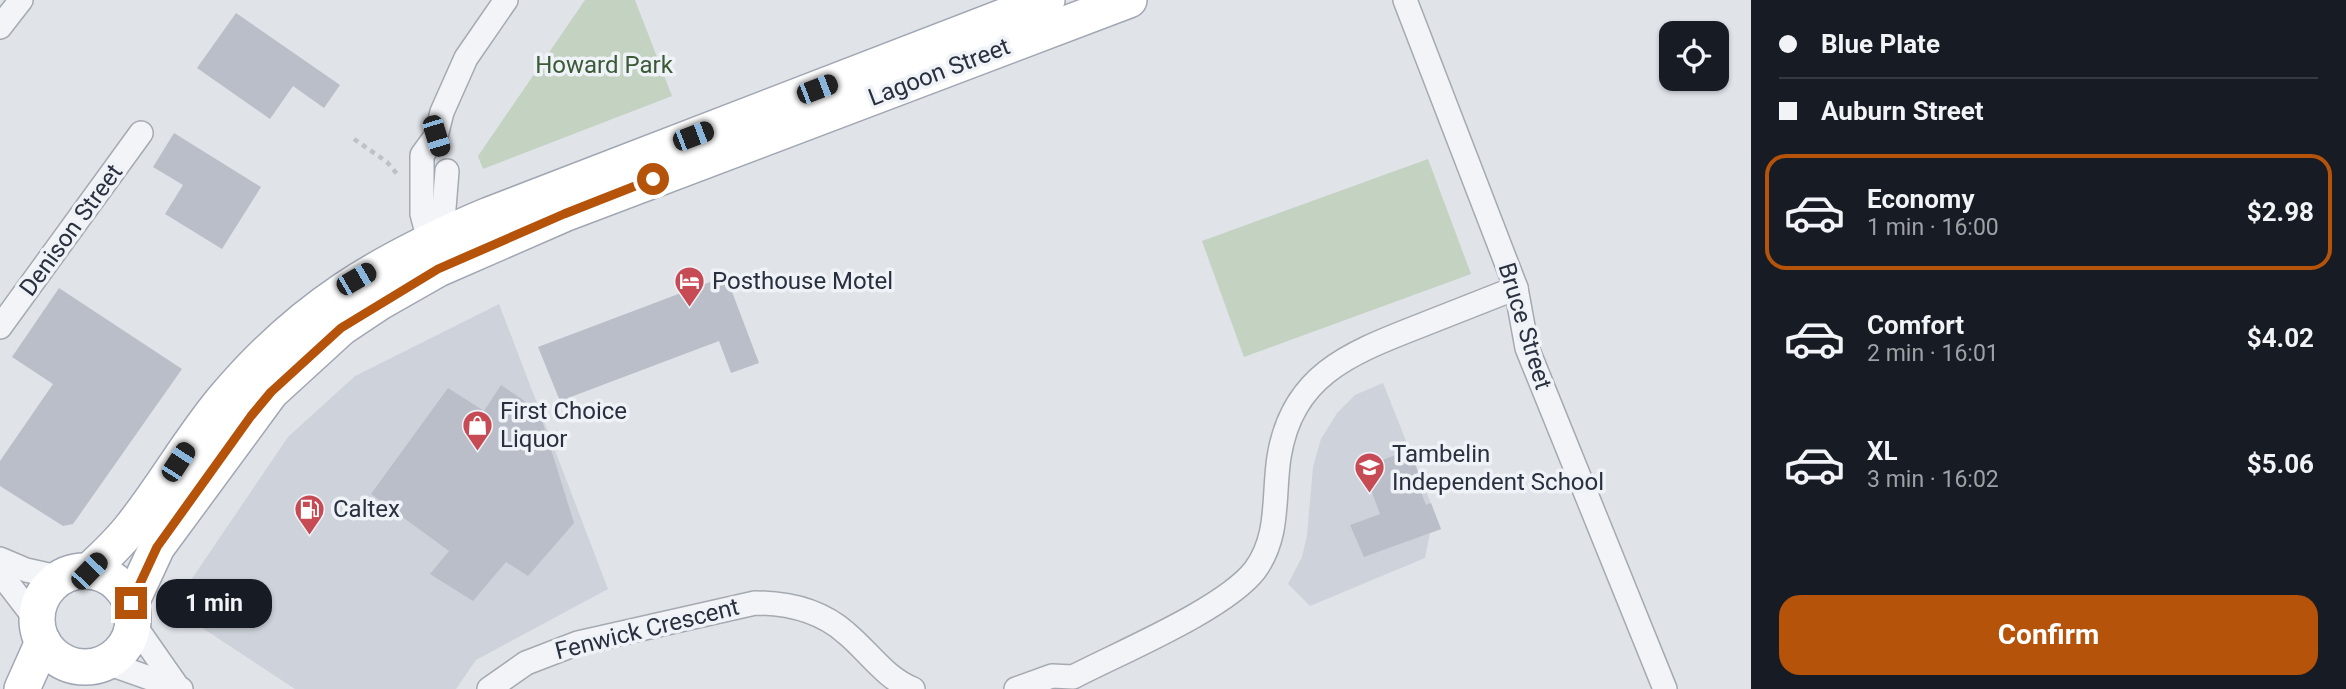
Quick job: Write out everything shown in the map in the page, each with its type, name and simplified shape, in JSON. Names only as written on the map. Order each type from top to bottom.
[{"type":"main road","name":"Lagoon Street","points":[[444,242],[1048,0]]},
{"type":"main road","name":"Lagoon Street","points":[[444,242],[603,198],[1129,0]]},
{"type":"main road","points":[[22,689],[40,631],[43,596],[76,575],[130,529],[191,442],[260,359],[284,335],[356,279],[444,242]]},
{"type":"main road","points":[[40,631],[52,654],[82,673],[130,639],[132,613],[157,547],[271,392],[341,328],[444,242]]},
{"type":"main road","points":[[76,575],[115,581],[132,613]]},
{"type":"street","points":[[0,27],[21,0]]},
{"type":"street","points":[[444,242],[421,200],[422,155],[436,136],[442,112],[466,58],[506,0]]},
{"type":"street","name":"Bruce Street","points":[[1405,0],[1516,288],[1527,348],[1665,689]]},
{"type":"street","name":"Denison Street","points":[[0,327],[141,132]]},
{"type":"street","points":[[436,136],[447,172],[444,242]]},
{"type":"street","points":[[1016,689],[1052,676],[1080,683],[1234,593],[1255,570],[1268,549],[1274,523],[1282,436],[1296,407],[1317,380],[1339,361],[1366,347],[1516,288]]},
{"type":"street","points":[[0,559],[26,570],[76,575]]},
{"type":"street","points":[[0,573],[40,631]]},
{"type":"street","name":"Fenwick Crescent","points":[[489,689],[526,663],[578,643],[755,603],[778,603],[826,619],[846,632],[889,675],[913,689]]},
{"type":"street","points":[[132,613],[179,688]]},
{"type":"street","points":[[82,673],[179,688]]},
{"type":"shaded area","points":[[499,304],[608,589],[476,660],[456,689],[295,689],[172,608],[288,437],[355,376]]},
{"type":"shaded area","name":"Tambelin Independent School","points":[[1383,383],[1441,529],[1430,533],[1425,558],[1310,606],[1288,584],[1302,557],[1307,535],[1313,467],[1321,439],[1337,413],[1355,395]]},
{"type":"green space","name":"Howard Park","points":[[585,0],[635,0],[672,96],[483,169],[478,156]]},
{"type":"green space","points":[[1428,159],[1471,274],[1244,357],[1202,241]]},
{"type":"building","points":[[236,13],[340,85],[324,108],[293,86],[270,119],[197,68]]},
{"type":"building","points":[[174,133],[261,187],[222,249],[165,214],[183,185],[153,167]]},
{"type":"building","name":"Posthouse Motel","points":[[726,276],[759,363],[731,373],[719,341],[560,401],[538,347]]},
{"type":"building","points":[[59,288],[182,369],[73,524],[63,526],[0,486],[0,461],[53,384],[12,357]]},
{"type":"building","name":"First Choice Liquor","points":[[501,385],[539,411],[574,523],[528,576],[506,562],[473,601],[430,574],[449,551],[371,494],[448,388],[484,411]]},
{"type":"building","points":[[1409,450],[1424,486],[1419,487],[1426,505],[1431,503],[1441,529],[1364,557],[1350,525],[1380,514],[1370,487],[1379,483],[1372,464]]},
{"type":"place","name":"Posthouse Motel","points":[[689,308]]},
{"type":"place","name":"First Choice Liquor","points":[[477,452]]},
{"type":"place","name":"Tambelin Independent School","points":[[1369,495]]},
{"type":"place","name":"Caltex","points":[[310,536]]},
{"type":"route","points":[[131,603],[157,547],[251,416],[271,392],[341,328],[438,269],[653,179]]}]
